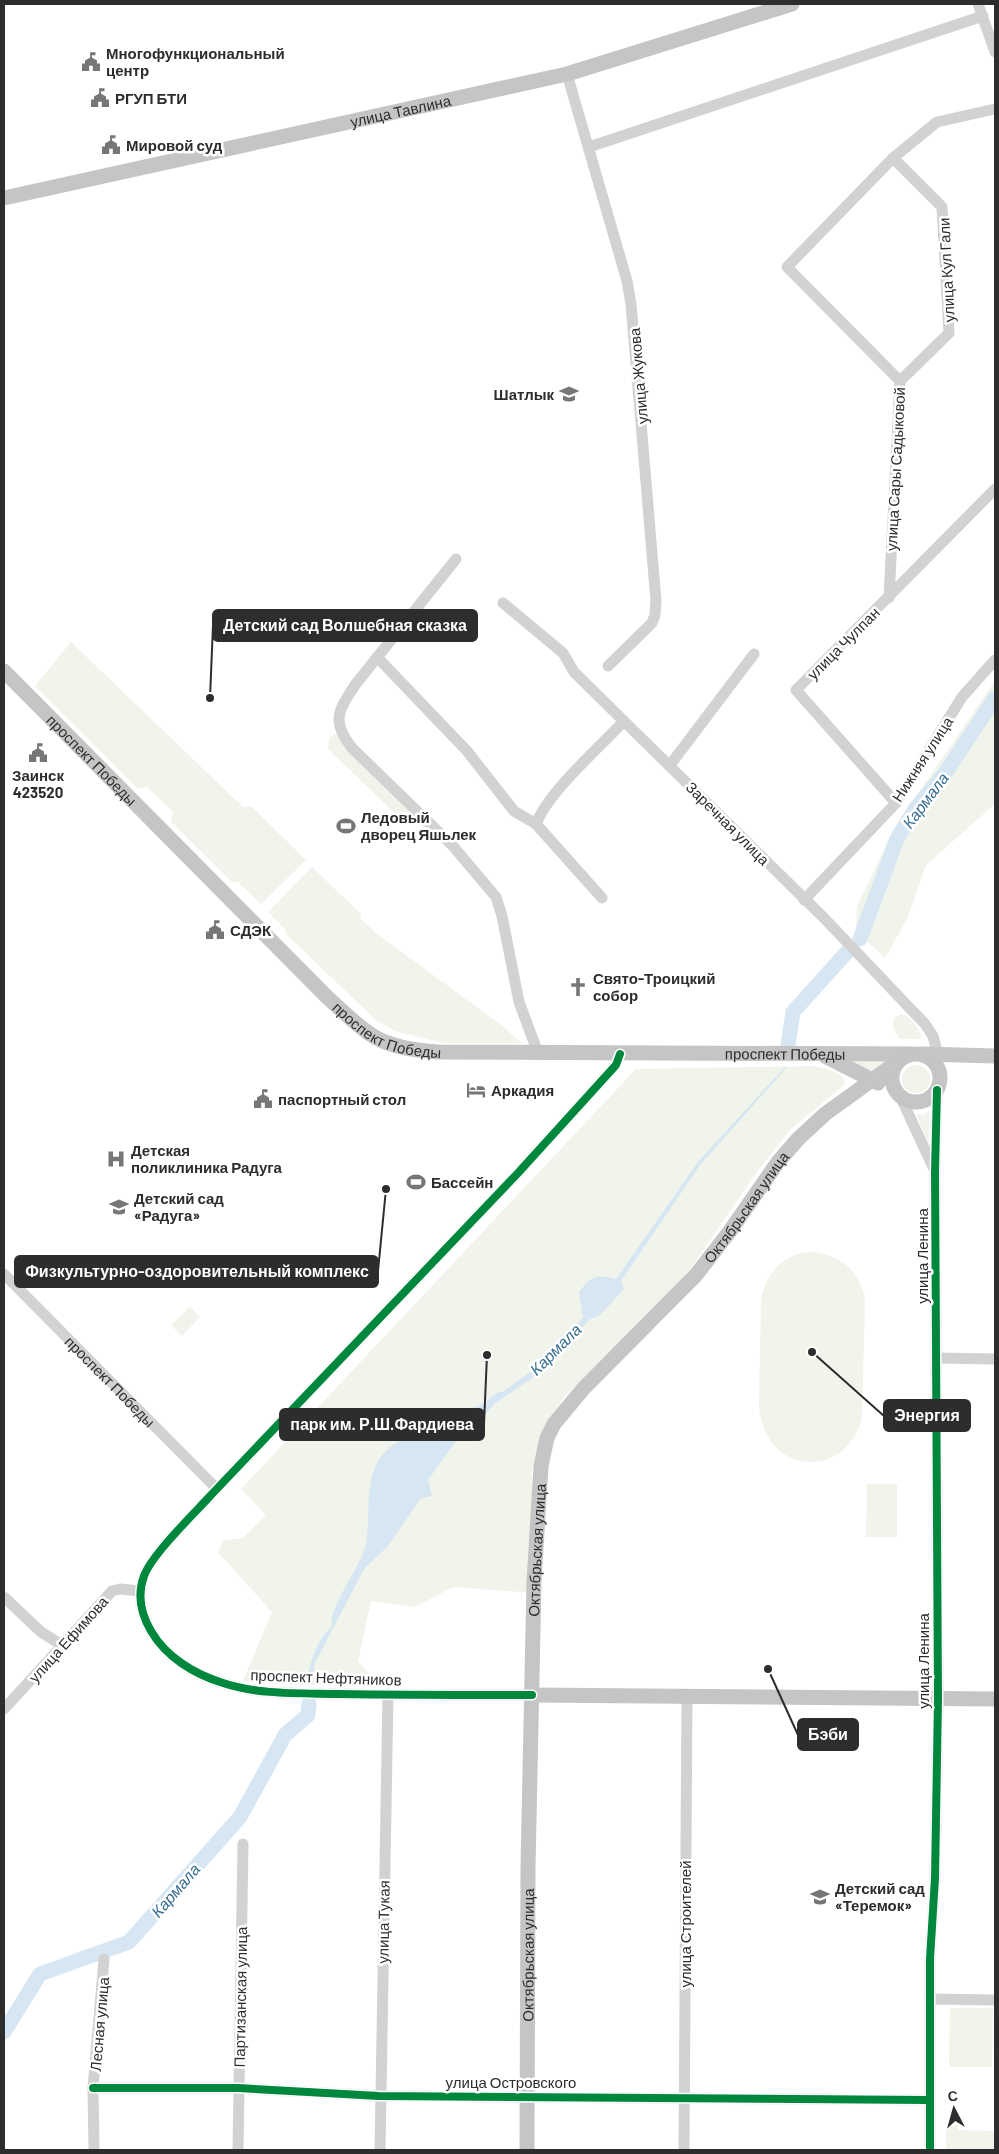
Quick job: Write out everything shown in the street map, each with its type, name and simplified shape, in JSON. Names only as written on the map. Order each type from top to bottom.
[{"type":"main road","name":"улица Тавлина","points":[[4,198],[568,74],[792,4]]},
{"type":"main road","name":"проспект Победы","points":[[4,671],[328,998],[370,1036],[397,1047],[416,1050],[538,1053],[910,1057],[938,1055],[995,1056]]},
{"type":"main road","points":[[821,1055],[910,1102],[921,1102],[930,1098],[937,1090],[940,1080],[939,1070],[930,1058],[910,1057],[892,1070],[891,1081],[899,1096]]},
{"type":"main road","points":[[939,1070],[957,1056]]},
{"type":"main road","name":"Октябрьская улица","points":[[527,2150],[526,2096],[529,2022],[528,1867],[534,1582],[541,1466],[545,1444],[554,1424],[583,1389],[696,1275],[730,1231],[767,1177],[798,1139],[825,1114],[871,1080],[910,1057]]},
{"type":"main road","name":"проспект Нефтяников","points":[[532,1695],[995,1699]]},
{"type":"street","points":[[978,4],[995,52]]},
{"type":"street","points":[[589,147],[983,16]]},
{"type":"street","name":"улица Жукова","points":[[568,74],[627,281],[631,304],[656,601],[655,615],[652,623],[608,666]]},
{"type":"street","points":[[893,158],[937,122],[995,109]]},
{"type":"street","name":"улица Сары Садыковой","points":[[889,598],[900,381],[787,267],[893,158]]},
{"type":"street","name":"улица Кул Гали","points":[[893,158],[942,207],[949,333],[900,381]]},
{"type":"street","name":"улица Чулпан","points":[[896,803],[796,690],[995,489]]},
{"type":"street","points":[[456,559],[354,685],[340,711],[338,722],[341,732],[352,748],[452,844],[496,897],[502,916],[519,1002],[538,1053]]},
{"type":"street","name":"Заречная улица","points":[[503,603],[562,653],[574,672],[844,939],[925,1024],[933,1036],[938,1055]]},
{"type":"street","points":[[670,765],[754,654]]},
{"type":"street","points":[[377,657],[467,751],[514,811],[536,824],[602,898]]},
{"type":"street","name":"Нижняя улица","points":[[804,900],[896,803],[962,697],[995,660]]},
{"type":"street","points":[[536,824],[541,812],[557,791],[624,721]]},
{"type":"street","points":[[140,1591],[146,1573],[153,1561],[218,1489],[518,1173],[616,1065],[620,1054]]},
{"type":"street","name":"улица Ленина","points":[[930,2150],[928,2100],[938,1699],[935,1171],[937,1090]]},
{"type":"street","points":[[899,1096],[935,1171]]},
{"type":"street","name":"проспект Победы","points":[[4,1274],[218,1489]]},
{"type":"street","points":[[936,1358],[995,1358]]},
{"type":"street","name":"улица Ефимова","points":[[4,1709],[112,1591],[120,1589],[140,1591]]},
{"type":"street","name":"проспект Нефтяников","points":[[140,1591],[141,1608],[145,1620],[162,1646],[175,1658],[206,1677],[224,1684],[247,1689],[288,1693],[532,1695]]},
{"type":"street","points":[[4,1597],[41,1632],[62,1645]]},
{"type":"street","name":"улица Тукая","points":[[380,2150],[388,1694]]},
{"type":"street","name":"улица Строителей","points":[[684,2150],[687,1697]]},
{"type":"street","name":"Партизанская улица","points":[[238,2150],[243,1844]]},
{"type":"street","name":"Лесная улица","points":[[94,2150],[94,2088],[104,1959]]},
{"type":"street","points":[[930,1999],[995,2000]]},
{"type":"street","name":"улица Островского","points":[[94,2088],[238,2088],[380,2096],[928,2100]]},
{"type":"shaded area","points":[[71,642],[243,807],[251,806],[306,860],[261,904],[238,882],[232,882],[171,822],[173,812],[147,787],[138,789],[35,686]]},
{"type":"shaded area","points":[[995,681],[995,804],[926,865],[907,919],[885,958],[856,931],[857,907],[893,830]]},
{"type":"shaded area","points":[[335,734],[340,735],[416,817],[409,823],[405,823],[328,749],[329,738]]},
{"type":"shaded area","points":[[312,867],[362,915],[360,918],[376,933],[501,1025],[522,1043],[444,1043],[395,1031],[376,1020],[286,934],[285,929],[268,912]]},
{"type":"shaded area","points":[[901,1014],[908,1017],[915,1024],[920,1032],[921,1039],[900,1039],[894,1029],[893,1021],[894,1018]]},
{"type":"shaded area","points":[[848,1060],[886,1060],[869,1073]]},
{"type":"shaded area","points":[[916,1065],[926,1069],[930,1079],[926,1089],[916,1093],[906,1089],[902,1079],[906,1069]]},
{"type":"shaded area","points":[[815,1066],[838,1074],[842,1077],[845,1084],[791,1129],[756,1173],[689,1271],[649,1314],[565,1396],[542,1431],[532,1471],[534,1593],[453,1587],[415,1607],[371,1601],[358,1661],[375,1682],[375,1686],[278,1684],[243,1681],[272,1612],[218,1552],[223,1541],[243,1538],[266,1515],[241,1489],[636,1069]]},
{"type":"shaded area","points":[[929,1111],[929,1144],[916,1114],[923,1115]]},
{"type":"shaded area","points":[[814,1252],[833,1257],[848,1266],[858,1280],[865,1299],[862,1418],[853,1439],[839,1453],[823,1460],[806,1462],[789,1457],[774,1446],[764,1428],[759,1405],[761,1299],[772,1272],[779,1265],[794,1255]]},
{"type":"shaded area","points":[[190,1307],[200,1317],[182,1336],[171,1325]]},
{"type":"shaded area","points":[[867,1484],[897,1484],[897,1537],[866,1537]]},
{"type":"shaded area","points":[[950,2008],[993,2008],[992,2067],[949,2067]]},
{"type":"shaded area","points":[[946,2124],[958,2124],[958,2130],[995,2131],[995,2150],[946,2150]]},
{"type":"water","points":[[787,1067],[700,1165],[621,1281],[624,1289],[600,1315],[590,1319],[545,1369],[494,1404],[473,1429],[471,1427],[461,1434],[463,1437],[456,1441],[428,1480],[432,1496],[421,1498],[388,1546],[364,1569],[315,1663],[312,1681],[307,1681],[318,1644],[332,1627],[331,1620],[338,1600],[365,1548],[370,1486],[377,1463],[384,1453],[392,1446],[409,1437],[435,1428],[451,1418],[453,1421],[462,1415],[461,1413],[484,1403],[543,1363],[583,1317],[579,1292],[594,1278],[616,1279],[698,1162],[784,1068]]},
{"type":"waterway","name":"Кармала","points":[[860,939],[897,839],[915,809],[946,772],[995,698]]},
{"type":"waterway","name":"Кармала","points":[[788,1045],[793,1012],[847,952]]},
{"type":"waterway","name":"Кармала","points":[[4,2032],[40,1974],[129,1942],[240,1817],[285,1735],[308,1715],[309,1704]]},
{"type":"cycle path","points":[[532,1695],[295,1693],[251,1690],[237,1687],[202,1675],[173,1657],[164,1649],[151,1631],[145,1618],[141,1604],[141,1590],[148,1567],[174,1534],[518,1173],[616,1065],[620,1054]]},
{"type":"cycle path","points":[[930,2150],[930,1959],[935,1878],[938,1699],[935,1171],[937,1090]]},
{"type":"cycle path","points":[[93,2088],[238,2088],[379,2096],[928,2100]]},
{"type":"place","name":"Многофункциональный центр","points":[[91,62]]},
{"type":"place","name":"РГУП БТИ","points":[[100,98]]},
{"type":"place","name":"Мировой суд","points":[[111,145]]},
{"type":"place","name":"Шатлык","points":[[569,394]]},
{"type":"place","name":"Детский сад Волшебная сказка","points":[[210,698]]},
{"type":"place","name":"Заинск 423520","points":[[38,753]]},
{"type":"place","name":"Ледовый дворец Яшьлек","points":[[346,826]]},
{"type":"place","name":"СДЭК","points":[[215,930]]},
{"type":"place","name":"Свято-Троицкий собор","points":[[578,987]]},
{"type":"place","name":"Аркадия","points":[[476,1090]]},
{"type":"place","name":"паспортный стол","points":[[263,1099]]},
{"type":"place","name":"Детская поликлиника Радуга","points":[[116,1159]]},
{"type":"place","name":"Бассейн","points":[[416,1182]]},
{"type":"place","name":"Физкультурно-оздоровительный комплекс","points":[[386,1189]]},
{"type":"place","name":"Детский сад «Радуга»","points":[[119,1207]]},
{"type":"place","name":"Энергия","points":[[812,1352]]},
{"type":"place","name":"парк им. Р.Ш.Фардиева","points":[[487,1355]]},
{"type":"place","name":"Бэби","points":[[768,1669]]},
{"type":"place","name":"Детский сад «Теремок»","points":[[820,1897]]}]
